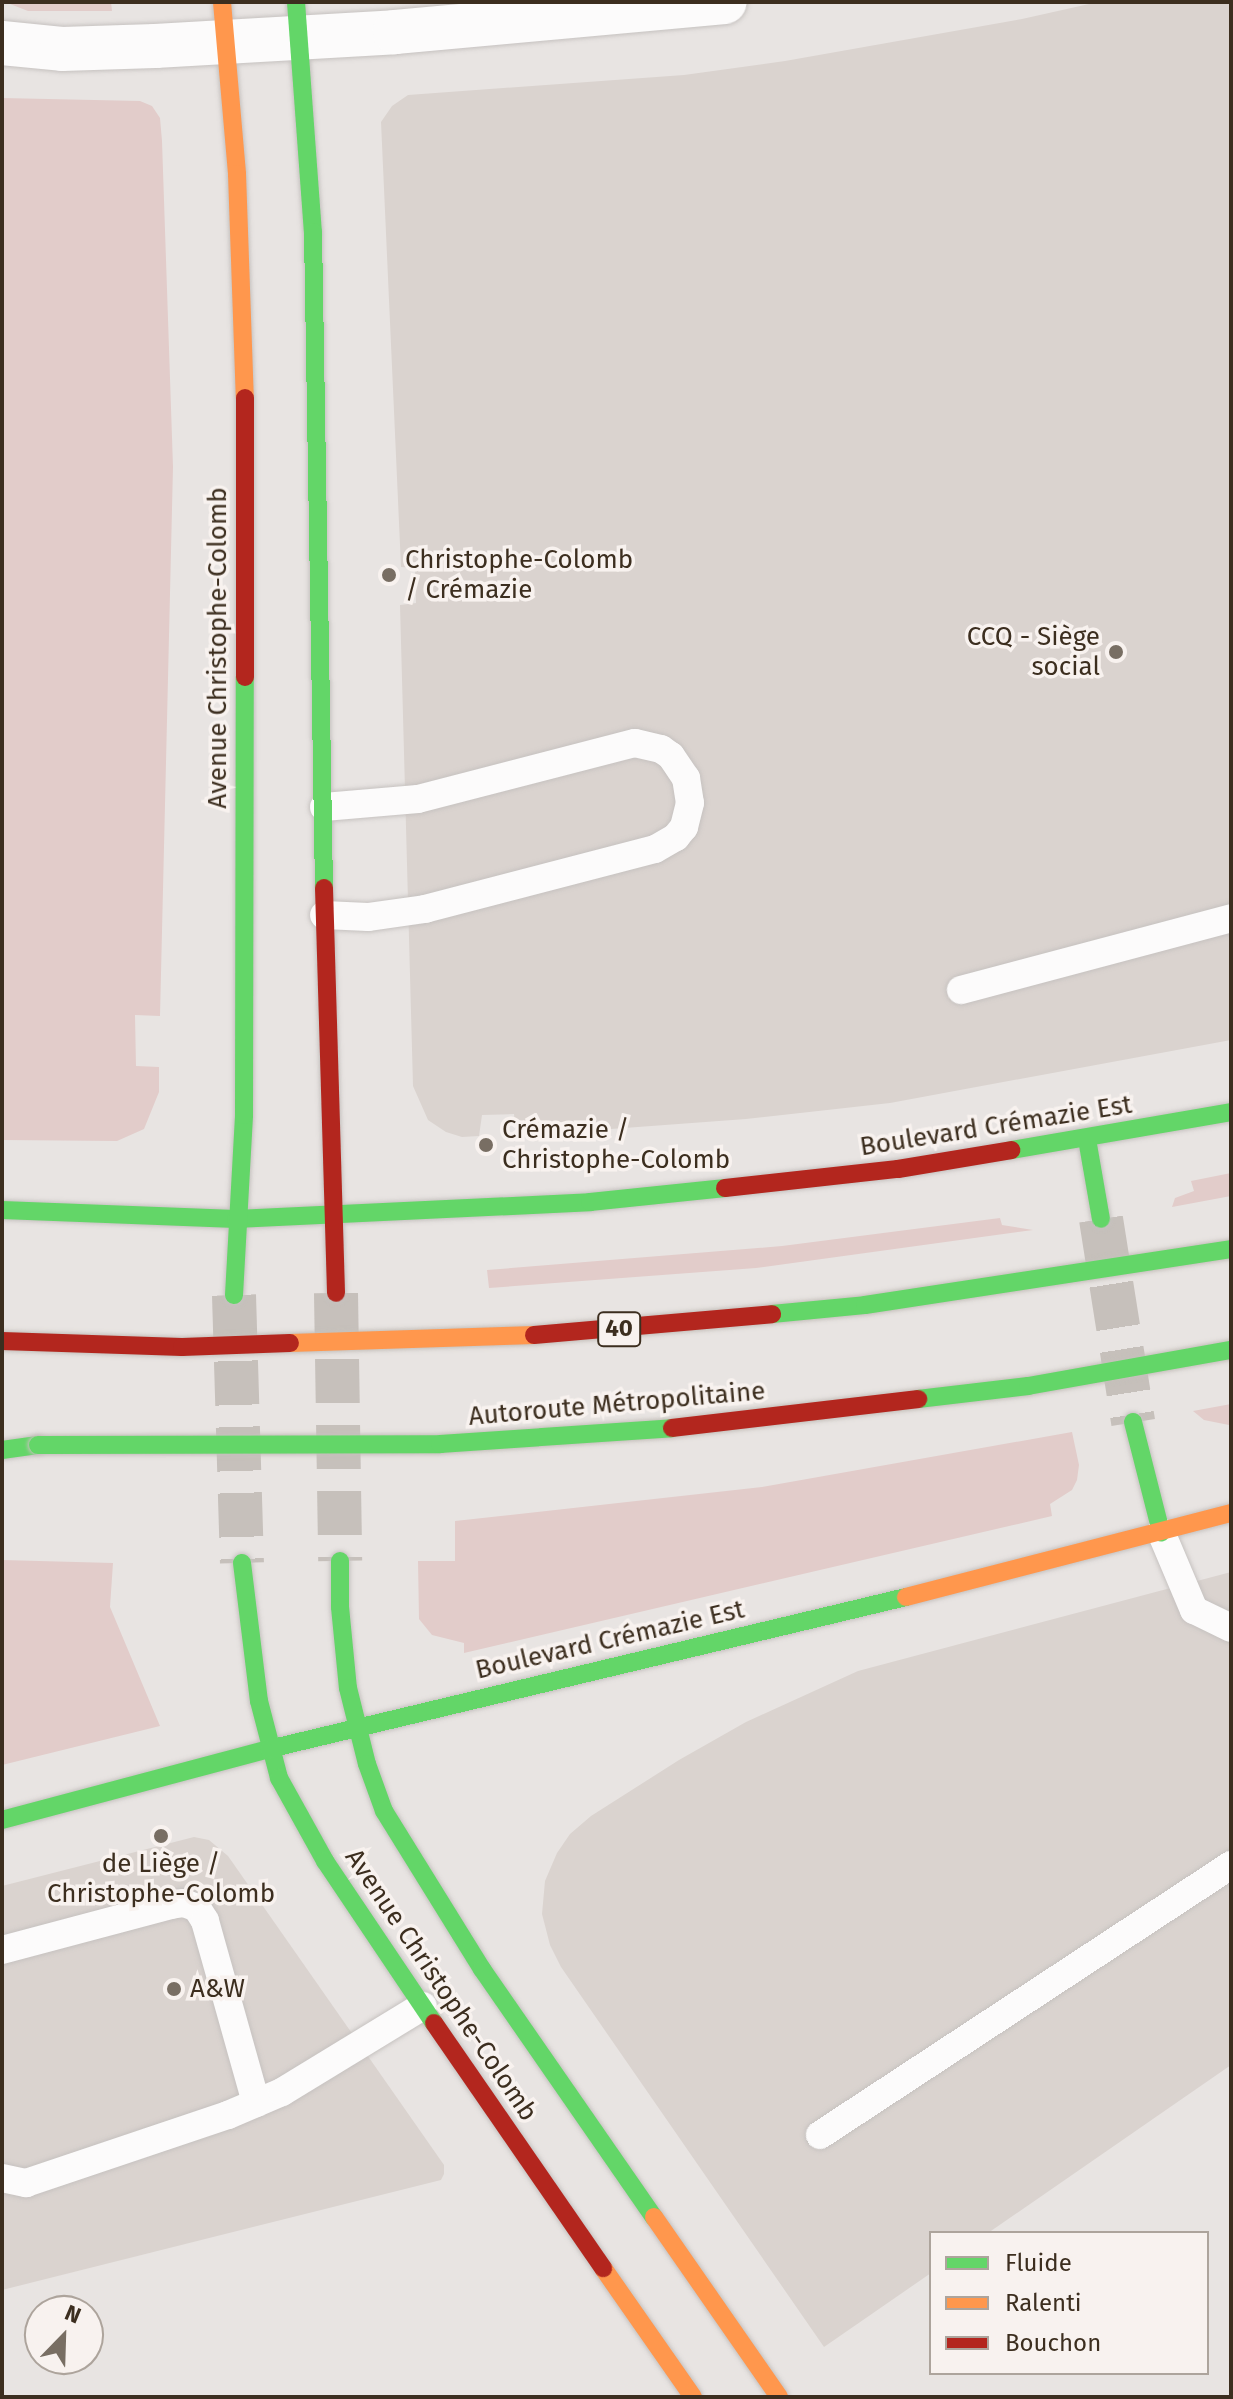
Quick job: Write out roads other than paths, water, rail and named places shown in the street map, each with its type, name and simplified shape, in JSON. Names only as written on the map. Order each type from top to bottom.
[{"type":"main road","points":[[298,20],[313,232],[324,915],[336,1293]]},
{"type":"main road","name":"Avenue Christophe-Colomb","points":[[224,21],[240,240],[245,412],[244,1115],[234,1295]]},
{"type":"main road","name":"Boulevard Crémazie Est","points":[[2,1210],[236,1219],[590,1202],[898,1169],[1231,1112]]},
{"type":"main road","points":[[1087,1139],[1101,1219]]},
{"type":"main road","name":"40","points":[[2,1341],[182,1347],[559,1334],[865,1305],[1231,1249]]},
{"type":"main road","name":"Autoroute Métropolitaine","points":[[2,1444],[425,1444],[641,1432],[1028,1386],[1231,1350]]},
{"type":"main road","points":[[1133,1422],[1161,1532]]},
{"type":"main road","points":[[2,1450],[38,1445]]},
{"type":"main road","name":"Boulevard Crémazie Est","points":[[2,1820],[356,1727],[871,1606],[1231,1513]]},
{"type":"main road","name":"Avenue Christophe-Colomb","points":[[340,1561],[343,1653],[356,1727],[384,1811],[414,1865],[482,1969],[779,2397]]},
{"type":"main road","name":"Avenue Christophe-Colomb","points":[[242,1563],[269,1749],[279,1778],[325,1861],[693,2397]]},
{"type":"street","points":[[2,43],[62,49],[224,21],[581,17],[725,2]]},
{"type":"lane","points":[[324,807],[418,799],[635,743],[661,749],[671,756],[686,778],[690,803],[684,827],[666,845],[655,849],[425,909],[368,917],[324,915]]},
{"type":"lane","points":[[961,990],[1231,918]]},
{"type":"lane","points":[[1161,1532],[1194,1610],[1231,1628]]},
{"type":"lane","points":[[820,2135],[1231,1865]]},
{"type":"lane","points":[[2,1950],[171,1905],[191,1904],[205,1921],[256,2103]]},
{"type":"lane","points":[[2,2178],[26,2183],[256,2103],[368,2042],[423,2006]]},
{"type":"tunnel","points":[[1101,1219],[1133,1422]]},
{"type":"tunnel","points":[[336,1293],[340,1561]]},
{"type":"tunnel","points":[[234,1295],[242,1563]]},
{"type":"place","name":"Christophe-Colomb / Crémazie","points":[[389,575]]},
{"type":"place","name":"CCQ - Siège social","points":[[1116,652]]},
{"type":"place","name":"Crémazie / Christophe-Colomb","points":[[486,1145]]},
{"type":"place","name":"de Liège / Christophe-Colomb","points":[[161,1836]]},
{"type":"place","name":"A&W","points":[[174,1989]]}]
